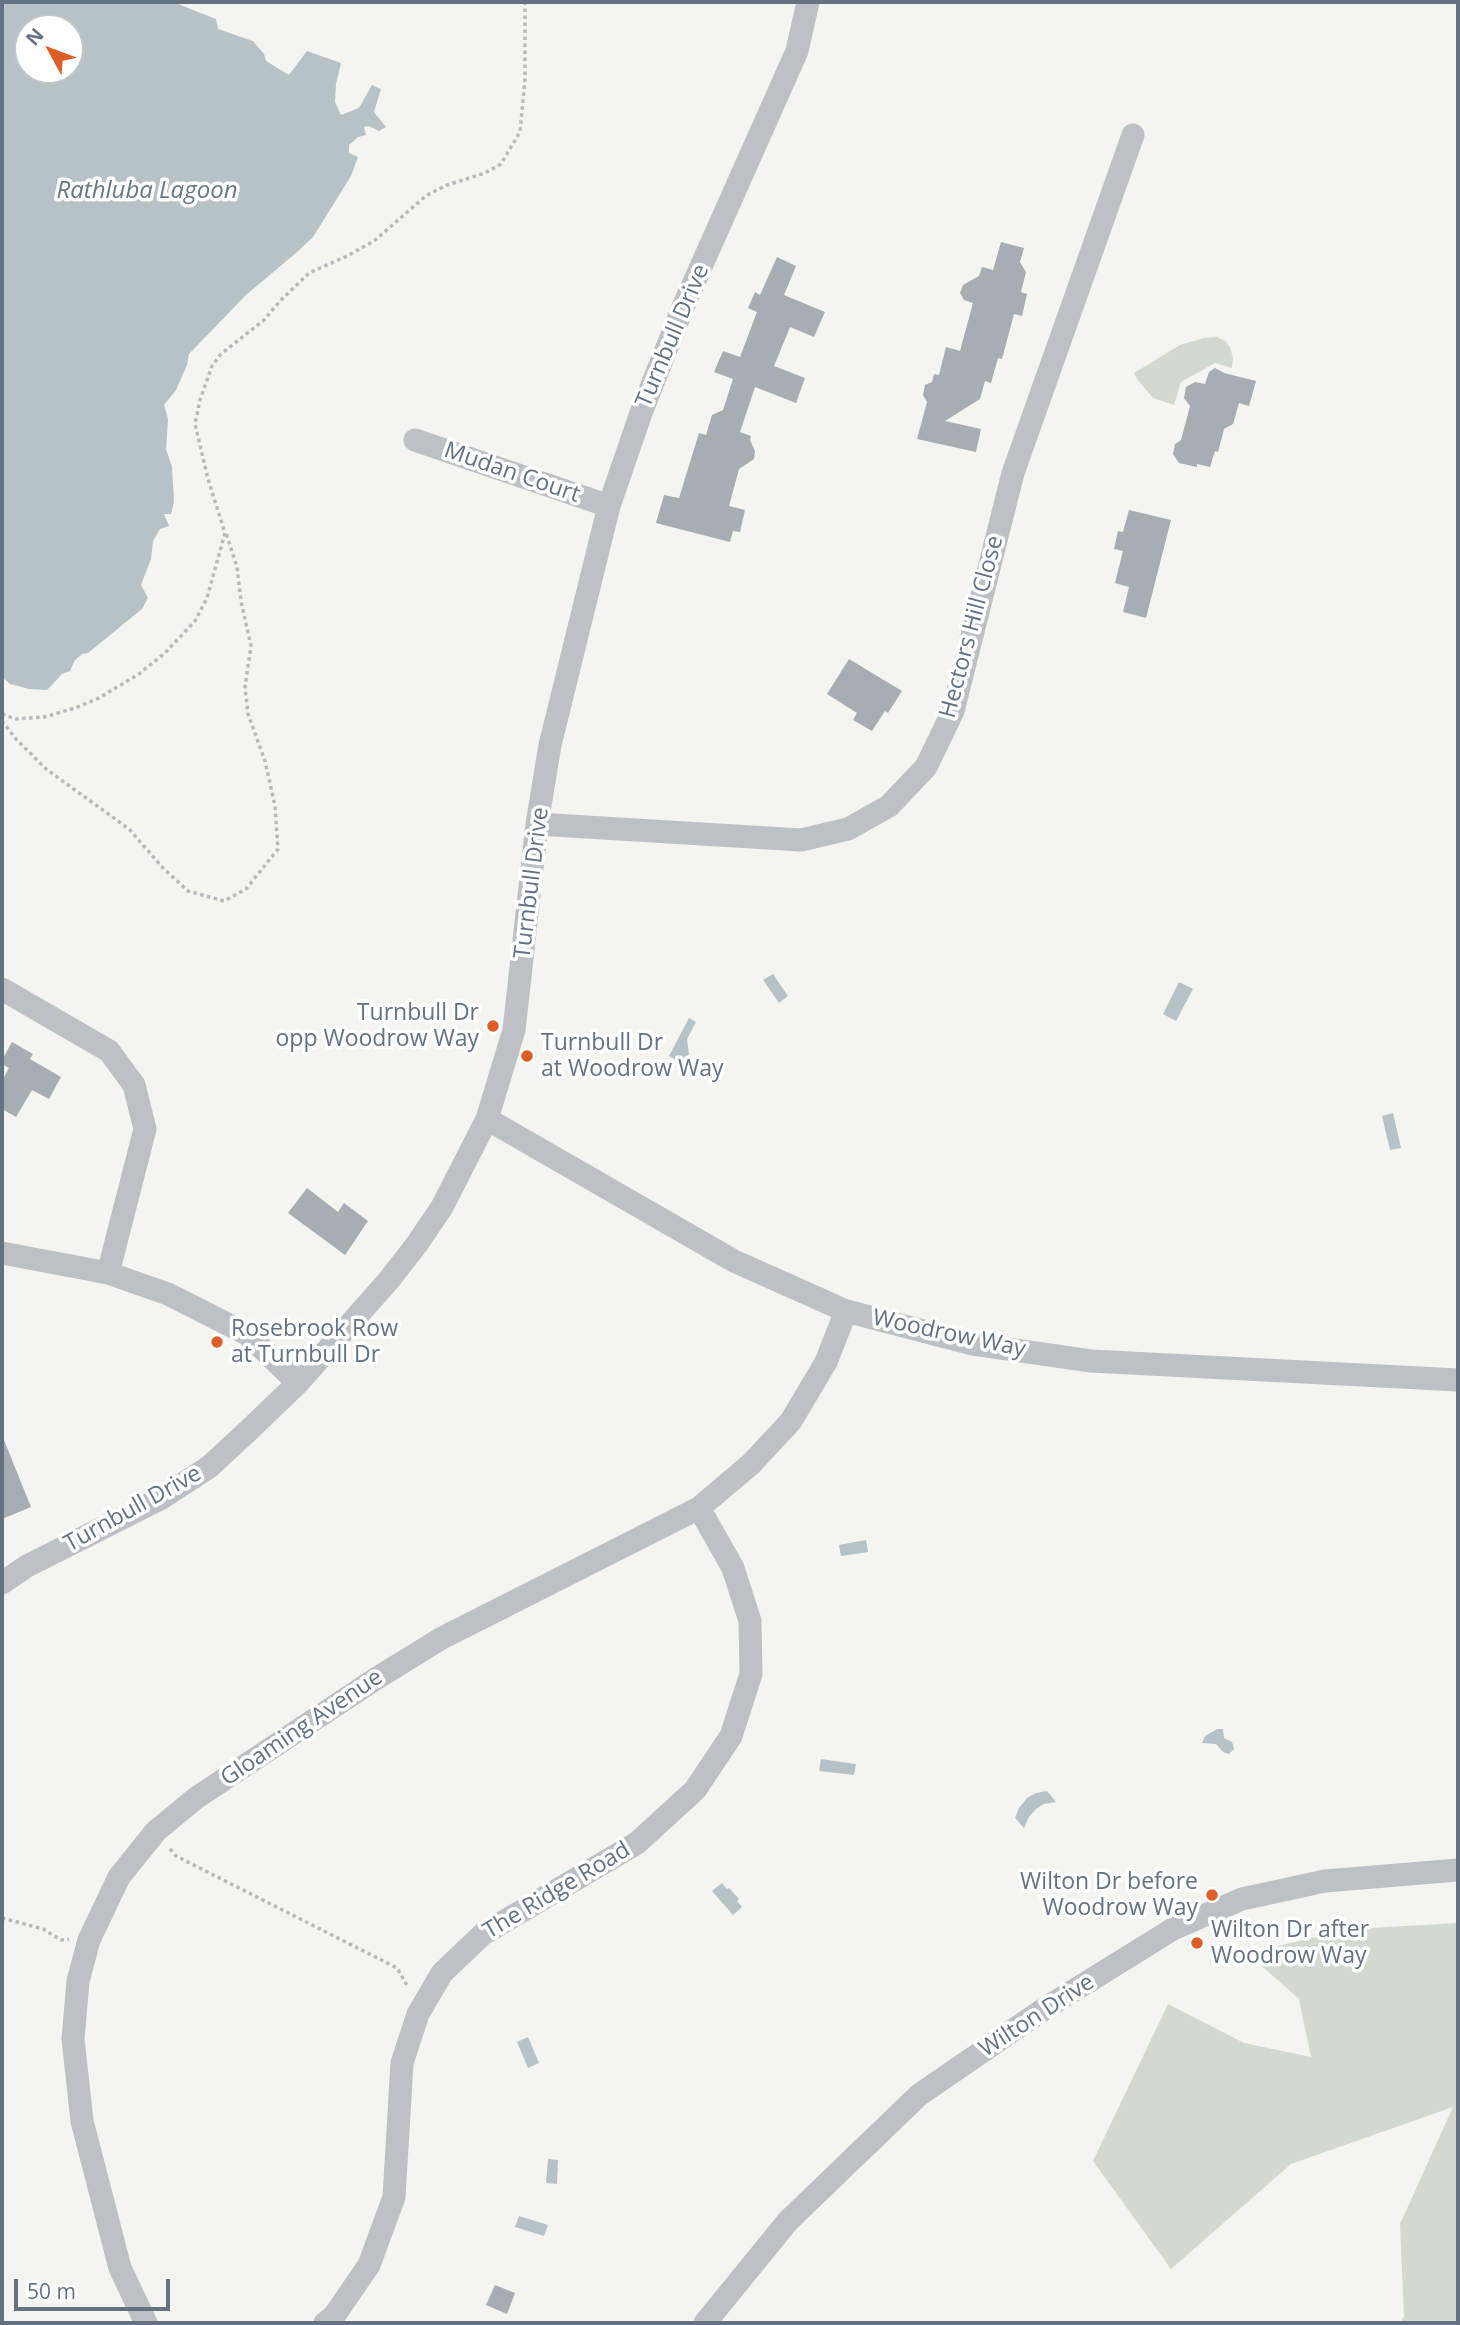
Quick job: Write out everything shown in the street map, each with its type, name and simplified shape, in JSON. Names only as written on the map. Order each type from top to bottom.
[{"type":"street","name":"Turnbull Drive","points":[[2,1583],[27,1566],[160,1499],[209,1467],[298,1383],[389,1280],[417,1244],[442,1207],[487,1119],[514,1030],[537,824],[550,746],[609,506],[641,412],[684,307],[797,51],[808,2]]},
{"type":"street","name":"Hectors Hill Close","points":[[537,824],[801,840],[848,829],[889,806],[926,767],[953,711],[1013,473],[1133,135]]},
{"type":"street","name":"Mudan Court","points":[[415,440],[609,506]]},
{"type":"street","points":[[2,989],[109,1051],[134,1085],[145,1129],[108,1273]]},
{"type":"street","name":"Woodrow Way","points":[[487,1119],[734,1261],[846,1311],[974,1344],[1091,1361],[1458,1380]]},
{"type":"street","points":[[2,1253],[108,1273],[168,1294],[247,1334],[298,1383]]},
{"type":"street","name":"Gloaming Avenue","points":[[146,2323],[120,2268],[82,2121],[73,2039],[78,1981],[89,1940],[119,1877],[156,1831],[196,1798],[377,1678],[442,1638],[699,1508],[751,1464],[791,1421],[826,1362],[846,1311]]},
{"type":"street","name":"The Ridge Road","points":[[325,2323],[334,2316],[369,2265],[394,2197],[402,2063],[418,2014],[442,1973],[483,1934],[637,1843],[695,1790],[731,1736],[751,1674],[750,1621],[733,1568],[699,1508]]},
{"type":"street","name":"Wilton Drive","points":[[705,2323],[788,2221],[919,2095],[1044,2009],[1173,1929],[1242,1899],[1325,1881],[1458,1870]]},
{"type":"path","points":[[2,721],[46,769],[129,829],[163,868],[188,891],[224,901],[246,889],[278,849],[275,806],[265,761],[248,715],[245,687],[251,646],[237,567],[208,479],[195,424],[200,400],[212,366],[221,354],[264,320],[309,273],[374,241],[427,195],[502,164],[520,132],[525,79],[525,2]]},
{"type":"path","points":[[2,714],[16,719],[44,717],[75,708],[117,688],[165,653],[195,621],[208,598],[225,533]]},
{"type":"path","points":[[156,1831],[176,1856],[397,1968],[406,1986],[427,1998]]},
{"type":"path","points":[[2,1918],[43,1929],[61,1940],[89,1940]]},
{"type":"shaded area","points":[[1217,337],[1230,347],[1232,368],[1215,363],[1181,382],[1174,405],[1153,398],[1134,373],[1180,345]]},
{"type":"shaded area","points":[[1458,1923],[1458,2323],[1400,2323],[1404,2317],[1400,2224],[1453,2107],[1291,2164],[1171,2269],[1093,2161],[1168,2004],[1244,2043],[1311,2057],[1299,1999],[1247,1953],[1352,1929]]},
{"type":"water","name":"Rathluba Lagoon","points":[[2,2],[176,2],[216,19],[218,29],[253,41],[264,54],[266,61],[289,75],[307,51],[341,63],[335,102],[341,115],[359,108],[372,85],[381,89],[374,112],[386,127],[379,131],[369,126],[364,127],[366,135],[358,137],[349,145],[349,153],[358,157],[351,176],[313,237],[246,295],[189,354],[176,390],[164,405],[168,419],[166,449],[172,467],[174,502],[171,514],[164,514],[169,526],[160,529],[153,541],[151,559],[141,585],[148,598],[142,609],[88,653],[82,654],[75,660],[70,671],[62,674],[47,690],[10,684],[2,677]]},
{"type":"water","points":[[773,974],[788,996],[779,1003],[763,980]]},
{"type":"water","points":[[1179,982],[1193,989],[1176,1021],[1163,1014]]},
{"type":"water","points":[[689,1018],[696,1022],[687,1039],[689,1054],[679,1062],[669,1056]]},
{"type":"water","points":[[1393,1113],[1401,1148],[1390,1150],[1382,1116]]},
{"type":"water","points":[[866,1540],[868,1552],[841,1556],[839,1545]]},
{"type":"water","points":[[1217,1729],[1223,1729],[1224,1738],[1232,1742],[1234,1749],[1229,1754],[1216,1744],[1202,1743],[1205,1736]]},
{"type":"water","points":[[821,1759],[856,1764],[854,1775],[819,1771]]},
{"type":"water","points":[[1047,1791],[1056,1802],[1036,1809],[1024,1828],[1015,1818],[1019,1808],[1027,1798]]},
{"type":"water","points":[[722,1883],[739,1899],[737,1901],[742,1907],[733,1915],[712,1891]]},
{"type":"water","points":[[528,2037],[539,2063],[528,2068],[517,2042]]},
{"type":"water","points":[[548,2159],[558,2160],[557,2184],[546,2183]]},
{"type":"water","points":[[519,2216],[548,2225],[544,2236],[515,2227]]},
{"type":"building","points":[[1001,242],[1024,248],[1020,262],[1026,272],[1021,292],[1027,294],[1022,316],[1014,314],[1002,359],[998,358],[991,383],[985,381],[980,399],[945,421],[981,429],[976,452],[917,439],[927,402],[923,395],[925,385],[932,382],[934,374],[939,375],[946,347],[960,351],[973,303],[964,300],[960,293],[963,285],[979,276],[982,267],[993,270]]},
{"type":"building","points":[[777,257],[796,266],[784,295],[825,312],[814,337],[790,327],[774,366],[805,378],[796,403],[755,387],[740,432],[751,436],[754,459],[739,469],[729,506],[745,510],[740,532],[733,531],[730,542],[656,523],[664,495],[679,498],[699,433],[706,435],[712,415],[723,410],[733,379],[714,372],[723,351],[740,357],[757,312],[748,308],[755,292],[760,295]]},
{"type":"building","points":[[1215,368],[1256,381],[1249,406],[1239,403],[1233,424],[1224,429],[1218,452],[1215,451],[1210,467],[1179,463],[1173,454],[1175,444],[1181,440],[1190,406],[1184,398],[1186,387],[1195,382],[1205,384],[1209,372]]},
{"type":"building","points":[[1129,510],[1171,520],[1146,618],[1123,612],[1129,587],[1115,583],[1123,551],[1114,549],[1118,531],[1123,532]]},
{"type":"building","points":[[849,659],[902,691],[872,731],[853,720],[857,713],[827,694]]},
{"type":"building","points":[[12,1042],[33,1054],[30,1059],[61,1077],[49,1099],[32,1090],[16,1117],[2,1109],[2,1081],[9,1068],[2,1064],[2,1060]]},
{"type":"building","points":[[307,1188],[338,1212],[344,1203],[368,1221],[345,1255],[288,1213]]},
{"type":"building","points":[[2,1435],[31,1507],[2,1519]]},
{"type":"building","points":[[495,2285],[515,2293],[507,2314],[486,2305]]},
{"type":"place","name":"Turnbull Dr opp Woodrow Way","points":[[493,1026]]},
{"type":"place","name":"Turnbull Dr at Woodrow Way","points":[[527,1056]]},
{"type":"place","name":"Rosebrook Row at Turnbull Dr","points":[[217,1342]]},
{"type":"place","name":"Wilton Dr before Woodrow Way","points":[[1212,1895]]},
{"type":"place","name":"Wilton Dr after Woodrow Way","points":[[1197,1943]]}]
